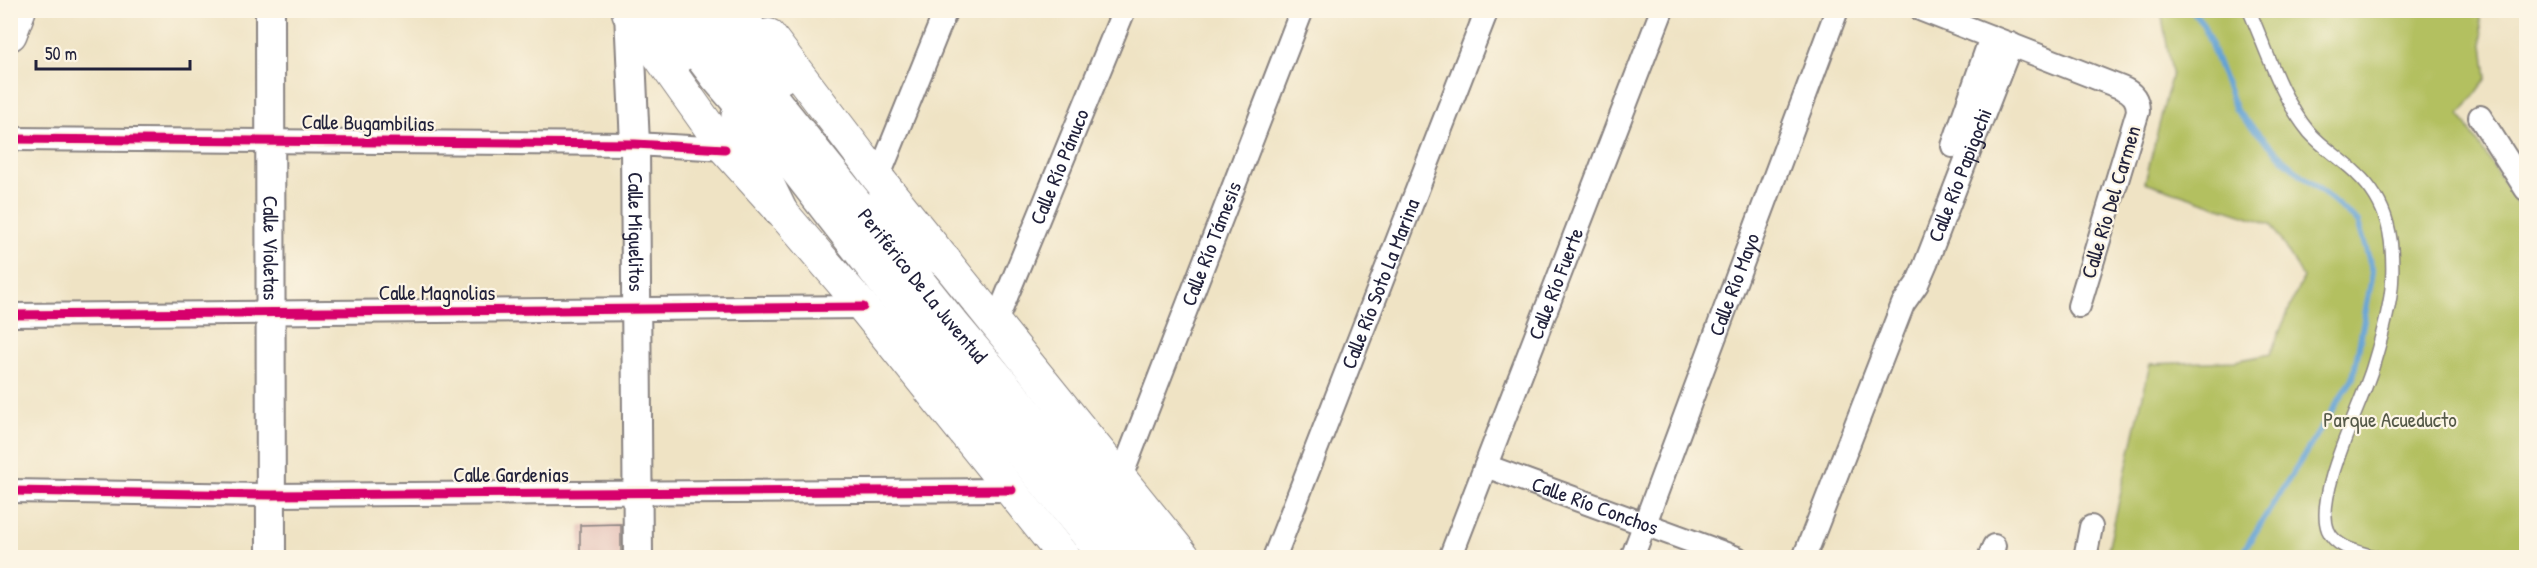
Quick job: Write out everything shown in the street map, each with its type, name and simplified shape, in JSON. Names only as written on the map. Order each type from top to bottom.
[{"type":"main road","points":[[10,34],[19,10]]},
{"type":"main road","name":"Periférico De La Juventud","points":[[666,10],[726,88],[797,170],[927,336],[1107,558]]},
{"type":"main road","name":"Periférico De La Juventud","points":[[704,10],[757,80],[950,321],[1148,558]]},
{"type":"main road","points":[[628,12],[726,88],[745,138],[780,210]]},
{"type":"main road","points":[[628,12],[724,149],[780,210],[863,308],[1065,558]]},
{"type":"main road","points":[[751,13],[827,165],[873,200],[930,251],[945,261]]},
{"type":"main road","name":"Periférico De La Juventud","points":[[751,13],[878,178],[1185,558]]},
{"type":"street","name":"Calle Violetas","points":[[270,10],[271,558]]},
{"type":"street","points":[[878,178],[946,10]]},
{"type":"street","name":"Calle Río Pánuco","points":[[995,324],[1124,10]]},
{"type":"street","name":"Calle Río Támesis","points":[[1121,477],[1302,10]]},
{"type":"street","name":"Calle Río Soto La Marina","points":[[1274,558],[1486,10]]},
{"type":"street","name":"Calle Río Fuerte","points":[[1450,558],[1662,10]]},
{"type":"street","name":"Calle Río Mayo","points":[[1632,558],[1837,10]]},
{"type":"street","points":[[1922,10],[2001,40]]},
{"type":"street","name":"Calle Miguelitos","points":[[628,12],[635,144],[638,558]]},
{"type":"street","name":"Calle Río Del Carmen","points":[[2001,40],[2122,88],[2135,98],[2138,111],[2079,306]]},
{"type":"street","name":"Calle Río Papigochi","points":[[1804,558],[1903,304],[1917,284],[1926,263],[2001,40]]},
{"type":"street","points":[[2480,117],[2525,183]]},
{"type":"street","name":"Calle Bugambilias","points":[[10,139],[635,144],[724,149]]},
{"type":"street","name":"Calle Magnolias","points":[[10,315],[863,308]]},
{"type":"street","name":"Calle Río Conchos","points":[[1486,466],[1737,558]]},
{"type":"street","name":"Calle Gardenias","points":[[10,491],[271,495],[1012,490]]},
{"type":"street","points":[[2085,558],[2091,528]]},
{"type":"lane","points":[[2248,10],[2288,101],[2309,132],[2358,174],[2388,219],[2392,284],[2373,367],[2330,485],[2325,516],[2329,531],[2337,542],[2349,549],[2378,558]]},
{"type":"green space","name":"Parque Acueducto","points":[[2157,11],[2479,11],[2487,78],[2460,115],[2526,217],[2526,557],[2106,558],[2150,364],[2235,361],[2270,354],[2303,277],[2271,224],[2145,182],[2172,73],[2162,17]]},
{"type":"building","points":[[621,524],[621,558],[580,558],[580,525]]},
{"type":"waterway","points":[[2192,10],[2203,24],[2236,110],[2284,160],[2358,222],[2373,272],[2353,378],[2239,558]]},
{"type":"cycle path","points":[[10,139],[635,144],[725,149]]},
{"type":"cycle path","points":[[10,315],[863,307]]},
{"type":"cycle path","points":[[10,491],[271,495],[1012,490]]}]
